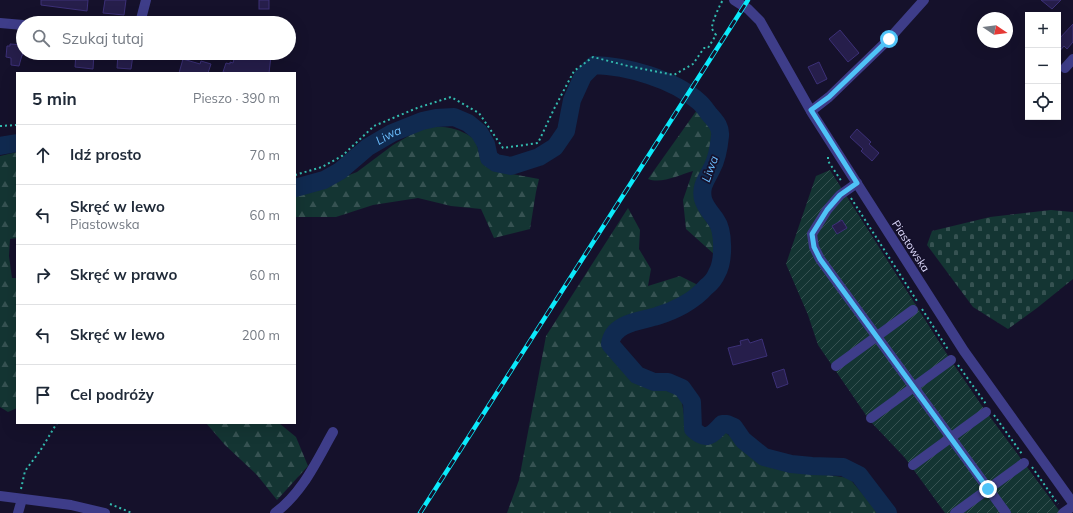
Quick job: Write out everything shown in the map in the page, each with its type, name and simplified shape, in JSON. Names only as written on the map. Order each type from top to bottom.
[{"type":"street","points":[[142,16],[146,0]]},
{"type":"street","name":"Piastowska","points":[[734,0],[748,9],[760,21],[811,110],[964,351],[1073,504]]},
{"type":"street","points":[[811,110],[829,97],[889,39],[924,0]]},
{"type":"street","points":[[0,23],[16,24]]},
{"type":"street","points":[[1065,68],[1073,59]]},
{"type":"street","points":[[857,183],[843,192],[827,210],[812,234],[814,247],[820,259],[1006,513]]},
{"type":"street","points":[[836,366],[914,310]]},
{"type":"street","points":[[870,418],[951,360]]},
{"type":"street","points":[[913,465],[986,412]]},
{"type":"street","points":[[276,513],[296,495],[333,432]]},
{"type":"street","points":[[955,513],[1024,463]]},
{"type":"street","points":[[0,496],[21,494],[105,513]]},
{"type":"street","points":[[18,513],[21,494]]},
{"type":"street","points":[[1062,513],[1073,504]]},
{"type":"path","points":[[296,175],[322,167],[342,156],[374,126],[417,108],[451,97],[480,113],[503,148],[538,143],[574,71],[593,56],[628,66],[674,75],[693,64],[704,48],[708,48],[716,35],[712,29],[712,25],[718,8],[723,0]]},
{"type":"path","points":[[0,126],[16,125]]},
{"type":"path","points":[[21,494],[25,471],[40,451],[56,424]]},
{"type":"green space","points":[[697,110],[712,128],[710,162],[698,184],[699,210],[715,235],[715,255],[686,229],[683,200],[693,171],[665,180],[648,179]]},
{"type":"green space","points":[[429,126],[454,129],[476,140],[480,158],[496,171],[539,179],[530,229],[494,238],[481,209],[451,206],[418,198],[373,205],[336,217],[296,217],[296,193],[305,192],[357,172],[393,145]]},
{"type":"green space","points":[[16,152],[16,238],[10,239],[9,256],[12,278],[16,278],[16,408],[8,412],[0,407],[0,156]]},
{"type":"green space","points":[[830,170],[950,359],[982,406],[1061,513],[945,513],[905,458],[870,421],[818,345],[808,315],[786,264],[816,176]]},
{"type":"green space","points":[[628,208],[640,230],[639,249],[651,269],[648,286],[680,276],[700,286],[661,309],[628,315],[607,336],[605,349],[634,379],[681,396],[687,434],[708,443],[723,430],[761,465],[849,478],[879,513],[507,513],[519,480],[546,336]]},
{"type":"green space","points":[[1051,210],[1073,212],[1073,279],[1008,329],[973,307],[927,245],[932,231],[990,217]]},
{"type":"green space","points":[[207,424],[280,424],[296,437],[308,466],[277,500],[257,475],[225,445]]},
{"type":"building","points":[[41,0],[88,0],[87,11],[41,5]]},
{"type":"building","points":[[105,0],[126,0],[124,15],[103,13]]},
{"type":"building","points":[[259,0],[269,0],[269,9],[259,9]]},
{"type":"building","points":[[1041,0],[1061,0],[1052,9]]},
{"type":"building","points":[[1073,24],[1073,42],[1067,49],[1064,46],[1061,50],[1061,37]]},
{"type":"building","points":[[840,30],[859,53],[848,62],[829,39]]},
{"type":"building","points":[[10,44],[16,44],[16,60],[21,60],[19,66],[11,65],[11,58],[6,57],[7,46],[10,46]]},
{"type":"building","points":[[76,60],[94,60],[93,69],[75,67]]},
{"type":"building","points":[[118,60],[132,60],[131,69],[117,68]]},
{"type":"building","points":[[183,60],[200,64],[201,61],[211,64],[208,72],[179,72]]},
{"type":"building","points":[[234,60],[271,60],[269,72],[223,72],[226,63],[233,63]]},
{"type":"building","points":[[819,62],[827,79],[817,84],[808,67]]},
{"type":"building","points":[[857,129],[871,142],[869,144],[879,153],[872,161],[861,151],[863,149],[850,137]]},
{"type":"building","points":[[842,220],[847,228],[837,234],[832,226]]},
{"type":"building","points":[[748,339],[750,343],[762,339],[767,356],[733,365],[728,348],[741,345],[740,341]]},
{"type":"building","points":[[784,369],[788,384],[777,388],[772,373]]},
{"type":"waterway","name":"Liwa","points":[[296,188],[324,180],[340,171],[368,147],[392,133],[422,121],[436,118],[454,117],[468,123],[479,132],[486,144],[489,158],[496,163],[511,166],[539,157],[555,147],[566,131],[572,100],[583,76],[594,65],[635,71],[676,86],[698,101],[716,122],[720,130],[720,140],[716,157],[704,183],[702,194],[705,205],[716,220],[721,231],[721,261],[711,283],[696,297],[663,314],[636,321],[622,327],[616,331],[610,344],[637,375],[654,382],[668,382],[682,388],[692,402],[693,429],[698,433],[709,436],[722,424],[727,424],[734,427],[743,440],[764,457],[791,464],[843,467],[859,475],[888,513]]},
{"type":"waterway","name":"Liwa","points":[[0,146],[16,143]]},
{"type":"railway","points":[[420,513],[748,0]]},
{"type":"route","points":[[889,39],[829,97],[811,110],[857,183],[843,192],[827,210],[812,234],[814,247],[820,259],[988,489]]}]
